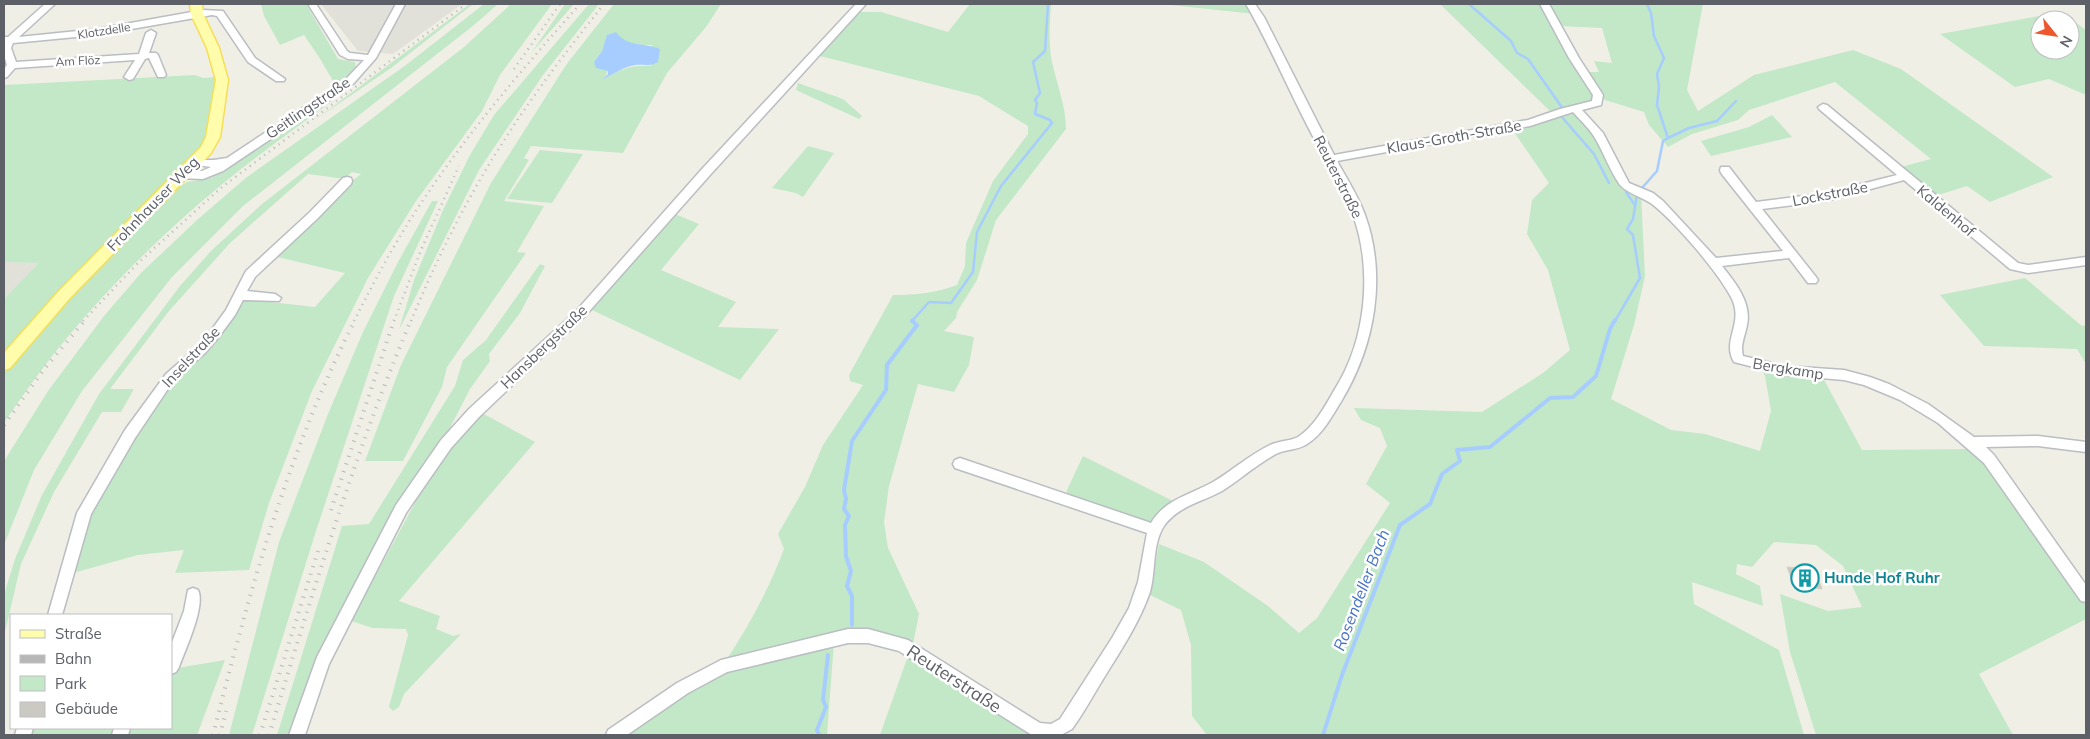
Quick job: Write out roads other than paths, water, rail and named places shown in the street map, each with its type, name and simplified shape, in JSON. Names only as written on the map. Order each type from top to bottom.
[{"type":"main road","name":"Frohnhauser Weg","points":[[4,364],[64,295],[206,150],[213,137],[222,80],[213,48],[197,9]]},
{"type":"street","points":[[4,75],[12,65],[6,48],[7,40],[50,4]]},
{"type":"street","points":[[312,4],[343,53],[348,56],[371,58]]},
{"type":"street","name":"Geitlingstraße","points":[[182,175],[194,176],[210,173],[350,81],[371,58],[400,4]]},
{"type":"street","name":"Hansbergstraße","points":[[297,735],[322,662],[401,509],[446,444],[474,413],[581,313],[706,172],[861,4]]},
{"type":"street","name":"Reuterstraße","points":[[614,735],[686,685],[709,672],[726,665],[848,636],[868,636],[903,645],[1029,726],[1045,732],[1060,729],[1074,714],[1135,610],[1144,588],[1154,530],[1159,521],[1174,507],[1191,497],[1215,488],[1262,456],[1283,445],[1302,441],[1320,422],[1357,360],[1367,319],[1369,282],[1368,253],[1359,214],[1250,4]]},
{"type":"street","name":"Klaus-Groth-Straße","points":[[1330,159],[1512,127],[1598,102],[1598,95],[1574,58],[1545,4]]},
{"type":"street","points":[[197,9],[220,13],[251,60],[280,79]]},
{"type":"street","name":"Klotzdelle","points":[[7,40],[58,38],[153,23],[197,9]]},
{"type":"street","points":[[129,77],[143,55],[151,33]]},
{"type":"street","points":[[143,55],[153,55],[161,75]]},
{"type":"street","name":"Am Flöz","points":[[12,65],[121,59],[143,55]]},
{"type":"street","name":"Kaldenhof","points":[[1823,107],[2014,266],[2028,269],[2086,261]]},
{"type":"street","name":"Bergkamp","points":[[1576,109],[1599,135],[1626,185],[1640,191],[1659,204],[1712,264],[1736,296],[1742,310],[1743,325],[1734,349],[1738,359],[1803,373],[1847,376],[1875,384],[1924,408],[1972,442],[1989,459],[2086,596]]},
{"type":"street","name":"Geitlingstraße","points":[[194,162],[214,164],[239,154]]},
{"type":"street","points":[[1725,170],[1812,280]]},
{"type":"street","name":"Lockstraße","points":[[1753,206],[1826,197],[1906,176]]},
{"type":"street","name":"Inselstraße","points":[[55,614],[84,512],[130,434],[163,386],[208,342],[231,312],[250,274],[314,215],[347,181]]},
{"type":"street","points":[[1712,264],[1791,254]]},
{"type":"street","points":[[238,295],[275,298]]},
{"type":"street","points":[[1972,442],[2038,441],[2086,446]]},
{"type":"street","points":[[960,464],[1154,530]]},
{"type":"street","points":[[172,664],[191,610],[193,595]]},
{"type":"water","points":[[616,32],[631,43],[660,49],[658,62],[649,65],[631,66],[602,80],[608,74],[608,71],[596,68],[594,62],[602,51],[607,35]]},
{"type":"waterway","points":[[912,321],[929,302],[951,303],[973,272],[977,232],[1001,186],[1052,123],[1050,120],[1035,114],[1037,103],[1035,100],[1040,93],[1033,62],[1045,51],[1048,4]]},
{"type":"waterway","points":[[1469,4],[1511,41],[1517,53],[1528,59],[1563,109]]},
{"type":"waterway","name":"Rosendeller Bach","points":[[1647,4],[1651,13],[1654,36],[1664,58],[1657,74],[1659,87],[1657,105],[1668,138]]},
{"type":"waterway","points":[[1668,138],[1689,128],[1717,121],[1736,101]]},
{"type":"waterway","points":[[1561,116],[1594,154],[1609,183]]},
{"type":"waterway","name":"Rosendeller Bach","points":[[1641,189],[1657,171],[1663,141],[1668,138]]},
{"type":"waterway","points":[[1626,192],[1634,204]]},
{"type":"waterway","name":"Rosendeller Bach","points":[[1615,321],[1640,278],[1633,235],[1627,229],[1633,219],[1637,194]]},
{"type":"waterway","name":"Rosendeller Bach","points":[[1323,735],[1342,675],[1400,525],[1430,504],[1442,474],[1460,461],[1457,450],[1490,447],[1550,398],[1573,397],[1596,376],[1610,329],[1615,320]]},
{"type":"waterway","points":[[852,625],[852,596],[847,586],[851,571],[846,556],[845,525],[849,516],[844,509],[846,499],[844,490],[852,441],[886,390],[887,365],[917,325],[912,321]]},
{"type":"waterway","points":[[819,735],[817,730],[826,707],[823,700],[828,655]]},
{"type":"railway","points":[[83,321],[138,263],[222,187],[466,4]]},
{"type":"railway","points":[[514,69],[560,4]]},
{"type":"railway","points":[[354,321],[399,238],[447,166],[502,95],[580,4]]},
{"type":"railway","points":[[411,321],[431,274],[491,161],[540,87],[604,4]]},
{"type":"railway","points":[[394,321],[421,250],[459,166]]},
{"type":"railway","points":[[4,425],[45,368],[85,320]]},
{"type":"railway","points":[[213,735],[272,523],[310,420],[355,320]]},
{"type":"railway","points":[[331,510],[394,320]]},
{"type":"railway","points":[[269,735],[352,474],[411,320]]},
{"type":"railway","points":[[260,735],[318,551]]},
{"type":"railway","points":[[220,735],[226,711]]},
{"type":"place","name":"Hunde Hof Ruhr","points":[[1805,578]]}]
